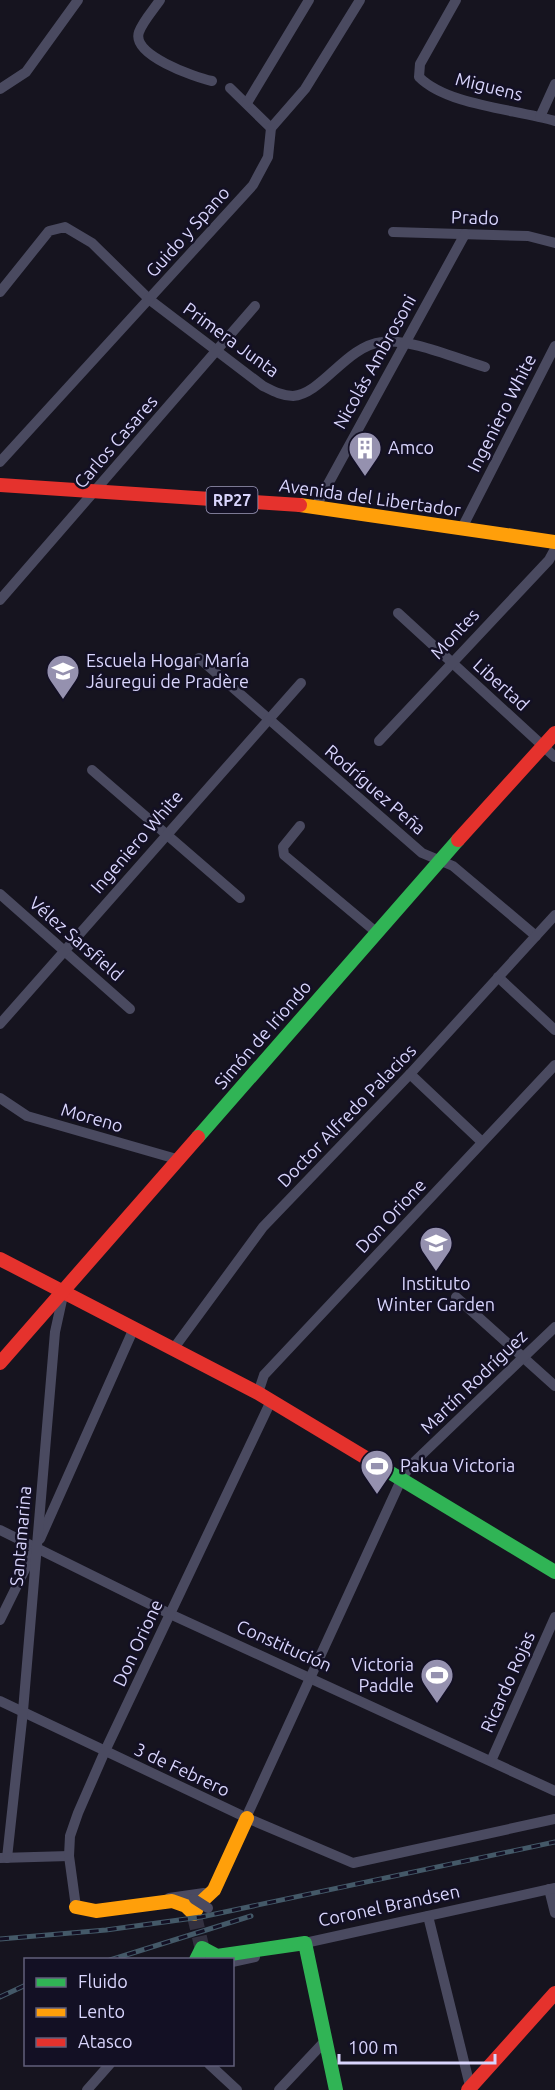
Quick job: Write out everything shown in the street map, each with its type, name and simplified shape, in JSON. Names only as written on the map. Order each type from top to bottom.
[{"type":"street","points":[[0,89],[26,72],[78,0]]},
{"type":"street","points":[[160,0],[139,32],[139,42],[143,50],[184,72],[212,81]]},
{"type":"street","points":[[247,103],[309,0]]},
{"type":"street","points":[[230,88],[271,128],[305,90],[360,0]]},
{"type":"street","name":"Miguens","points":[[456,0],[420,64],[419,77],[428,86],[449,95],[555,121]]},
{"type":"street","points":[[540,117],[555,84]]},
{"type":"street","name":"Guido y Spano","points":[[0,462],[253,185],[268,158],[271,128]]},
{"type":"street","name":"Primera Junta","points":[[0,292],[49,231],[65,226],[92,243],[150,300],[216,352],[263,386],[279,394],[295,396],[311,388],[361,348],[384,341],[403,343],[485,367]]},
{"type":"street","name":"Prado","points":[[393,232],[528,236],[555,243]]},
{"type":"street","name":"Nicolás Ambrosoni","points":[[316,506],[403,343],[465,234]]},
{"type":"street","name":"Carlos Casares","points":[[0,600],[255,306]]},
{"type":"street","name":"Ingeniero White","points":[[462,528],[555,346]]},
{"type":"street","name":"Avenida del Libertador","points":[[0,485],[316,506],[555,542]]},
{"type":"street","name":"Montes","points":[[379,741],[549,560],[555,549]]},
{"type":"street","name":"Libertad","points":[[398,613],[555,757]]},
{"type":"street","name":"Rodríguez Peña","points":[[199,658],[422,853],[453,866],[536,936]]},
{"type":"street","name":"Ingeniero White","points":[[0,1024],[301,683]]},
{"type":"street","name":"Simón de Iriondo","points":[[0,1363],[180,1160],[438,859],[555,733]]},
{"type":"street","points":[[92,770],[240,898]]},
{"type":"street","points":[[300,826],[283,847],[284,855],[376,932]]},
{"type":"street","name":"Vélez Sarsfield","points":[[0,894],[130,1009]]},
{"type":"street","name":"Doctor Alfredo Palacios","points":[[174,1348],[263,1227],[410,1074],[555,915]]},
{"type":"street","points":[[498,977],[555,1030]]},
{"type":"street","name":"Don Orione","points":[[258,1394],[264,1375],[555,1065]]},
{"type":"street","points":[[410,1074],[482,1142]]},
{"type":"street","name":"Moreno","points":[[0,1098],[27,1116],[180,1160]]},
{"type":"street","points":[[0,1259],[64,1290],[271,1401],[555,1572]]},
{"type":"street","name":"Santamarina","points":[[4,1858],[23,1711],[56,1332],[64,1290]]},
{"type":"street","points":[[456,1297],[555,1386]]},
{"type":"street","points":[[0,1620],[37,1546],[134,1328]]},
{"type":"street","name":"Martín Rodríguez","points":[[247,1818],[246,1834],[208,1908],[192,1898],[207,1890],[236,1831],[247,1818],[402,1478],[411,1465],[555,1328]]},
{"type":"street","name":"Don Orione","points":[[76,1907],[69,1856],[70,1836],[105,1752],[271,1401]]},
{"type":"street","name":"Constitución","points":[[0,1530],[37,1546],[170,1614],[310,1676],[555,1791]]},
{"type":"street","name":"Ricardo Rojas","points":[[491,1761],[555,1617]]},
{"type":"street","name":"3 de Febrero","points":[[0,1701],[247,1818],[353,1863],[555,1819]]},
{"type":"street","points":[[76,1907],[96,1911],[172,1901],[186,1906],[194,1914],[199,1904],[214,1890],[247,1818]]},
{"type":"street","points":[[4,1858],[69,1856]]},
{"type":"street","points":[[552,1889],[555,1913]]},
{"type":"street","name":"Coronel Brandsen","points":[[234,1962],[269,1954],[287,1947],[552,1889]]},
{"type":"street","points":[[76,1907],[192,1898]]},
{"type":"street","points":[[428,1916],[470,2089]]},
{"type":"street","points":[[305,1943],[336,2090]]},
{"type":"street","points":[[197,1958],[202,1948],[216,1956],[287,1947]]},
{"type":"street","points":[[470,2089],[555,1993]]},
{"type":"street","points":[[279,2090],[326,2040]]},
{"type":"street","points":[[87,2090],[108,2066]]},
{"type":"street","points":[[211,2066],[237,2090]]},
{"type":"tunnel","points":[[194,1914],[202,1948]]},
{"type":"railway","points":[[0,1939],[106,1930],[201,1917],[555,1842]]},
{"type":"railway","points":[[116,1958],[251,1916]]},
{"type":"railway","points":[[0,1997],[24,1986]]},
{"type":"traffic: fast","points":[[198,1137],[458,840]]},
{"type":"traffic: fast","points":[[371,1461],[555,1572]]},
{"type":"traffic: fast","points":[[197,1958],[202,1948],[217,1956],[305,1943],[336,2090]]},
{"type":"traffic: slow","points":[[300,505],[555,542]]},
{"type":"traffic: slow","points":[[76,1907],[96,1911],[172,1901],[186,1906],[194,1914],[199,1904],[214,1890],[247,1818]]},
{"type":"traffic: jam","points":[[0,485],[300,505]]},
{"type":"traffic: jam","points":[[458,840],[555,733]]},
{"type":"traffic: jam","points":[[0,1363],[198,1137]]},
{"type":"traffic: jam","points":[[0,1259],[258,1393],[371,1461]]},
{"type":"traffic: jam","points":[[468,2090],[555,1993]]},
{"type":"place","name":"Amco","points":[[365,477]]},
{"type":"place","name":"Escuela Hogar María Jáuregui de Pradère","points":[[63,700]]},
{"type":"place","name":"Instituto Winter Garden","points":[[436,1272]]},
{"type":"place","name":"Pakua Victoria","points":[[377,1495]]},
{"type":"place","name":"Victoria Paddle","points":[[437,1704]]}]
